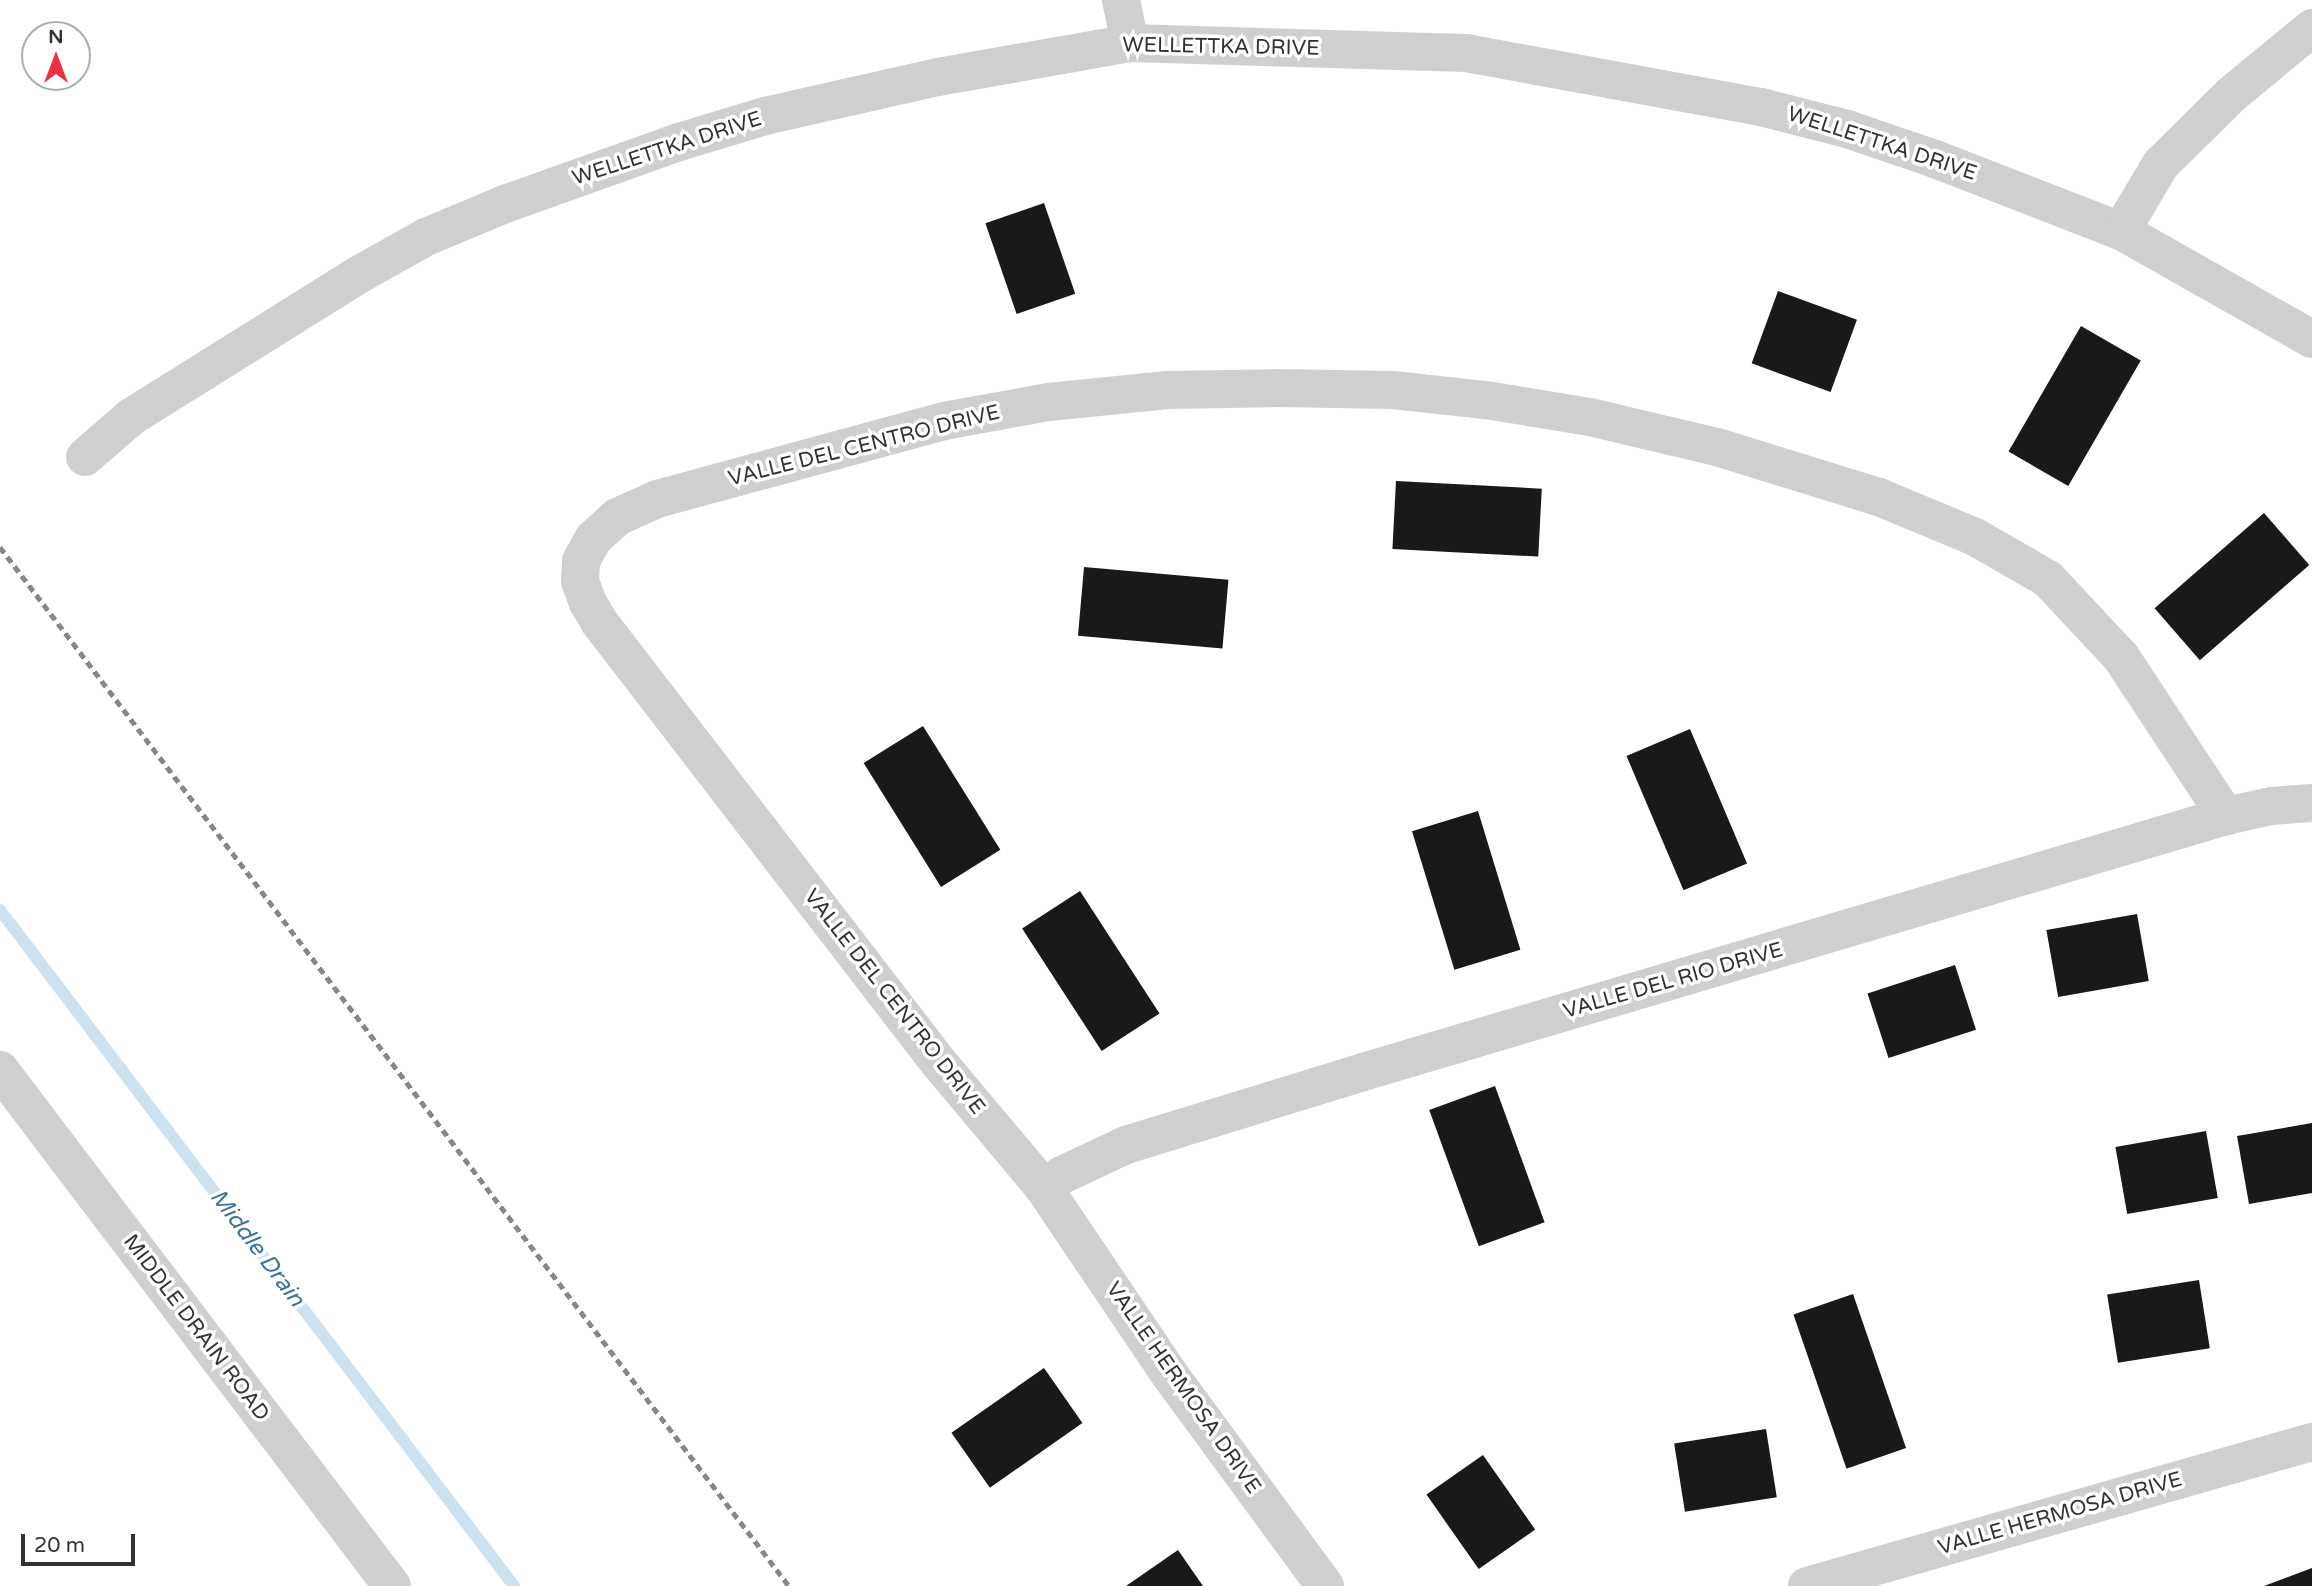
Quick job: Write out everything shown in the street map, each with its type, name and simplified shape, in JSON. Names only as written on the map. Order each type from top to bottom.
[{"type":"street","points":[[1121,0],[1130,43]]},
{"type":"street","points":[[2121,231],[2161,164],[2232,94],[2312,28]]},
{"type":"street","name":"WELLETTKA DRIVE","points":[[85,457],[131,418],[360,274],[426,237],[505,204],[679,142],[765,116],[938,78],[1130,43],[1466,53],[1761,107],[1847,129],[1923,154],[2121,231],[2312,339]]},
{"type":"street","name":"VALLE DEL CENTRO DRIVE","points":[[1044,1188],[939,1063],[600,623],[588,603],[580,580],[582,561],[594,538],[617,517],[657,499],[944,421],[1049,402],[1167,390],[1392,390],[1492,401],[1590,417],[1717,447],[1879,498],[1975,537],[2048,579],[2121,657],[2226,816]]},
{"type":"street","name":"VALLE DEL RIO DRIVE","points":[[1044,1188],[1062,1175],[1126,1145],[1363,1072],[2226,816],[2272,806],[2312,803]]},
{"type":"street","name":"MIDDLE DRAIN ROAD","points":[[0,1070],[391,1586]]},
{"type":"street","name":"VALLE HERMOSA DRIVE","points":[[1044,1188],[1170,1375],[1325,1586]]},
{"type":"street","name":"VALLE HERMOSA DRIVE","points":[[1807,1586],[2312,1442]]},
{"type":"building","points":[[1044,203],[1075,294],[1017,314],[985,223]]},
{"type":"building","points":[[1778,291],[1857,320],[1831,392],[1752,363]]},
{"type":"building","points":[[2081,326],[2141,360],[2068,486],[2008,452]]},
{"type":"building","points":[[1396,481],[1542,489],[1538,557],[1392,549]]},
{"type":"building","points":[[2264,513],[2309,565],[2200,660],[2155,608]]},
{"type":"building","points":[[1084,567],[1228,580],[1222,648],[1078,636]]},
{"type":"building","points":[[923,726],[1000,850],[941,887],[864,763]]},
{"type":"building","points":[[1690,729],[1747,863],[1684,890],[1626,756]]},
{"type":"building","points":[[1478,811],[1520,950],[1454,970],[1412,831]]},
{"type":"building","points":[[1080,891],[1160,1013],[1102,1051],[1022,929]]},
{"type":"building","points":[[2137,914],[2149,981],[2058,997],[2046,930]]},
{"type":"building","points":[[1955,965],[1976,1030],[1889,1058],[1868,993]]},
{"type":"building","points":[[1495,1086],[1545,1222],[1479,1246],[1429,1110]]},
{"type":"building","points":[[2312,1123],[2312,1193],[2249,1204],[2237,1136]]},
{"type":"building","points":[[2206,1131],[2218,1198],[2127,1214],[2115,1147]]},
{"type":"building","points":[[2199,1280],[2210,1348],[2118,1363],[2107,1295]]},
{"type":"building","points":[[1853,1294],[1906,1448],[1846,1469],[1793,1315]]},
{"type":"building","points":[[1044,1368],[1082,1423],[990,1488],[951,1433]]},
{"type":"building","points":[[1766,1429],[1777,1497],[1685,1512],[1674,1444]]},
{"type":"building","points":[[1483,1455],[1535,1530],[1479,1569],[1426,1495]]},
{"type":"building","points":[[1178,1550],[1203,1586],[1126,1586]]},
{"type":"building","points":[[2312,1568],[2312,1586],[2264,1586]]},
{"type":"waterway","name":"Middle Drain","points":[[0,910],[514,1586]]},
{"type":"railway","points":[[0,547],[789,1586]]}]
